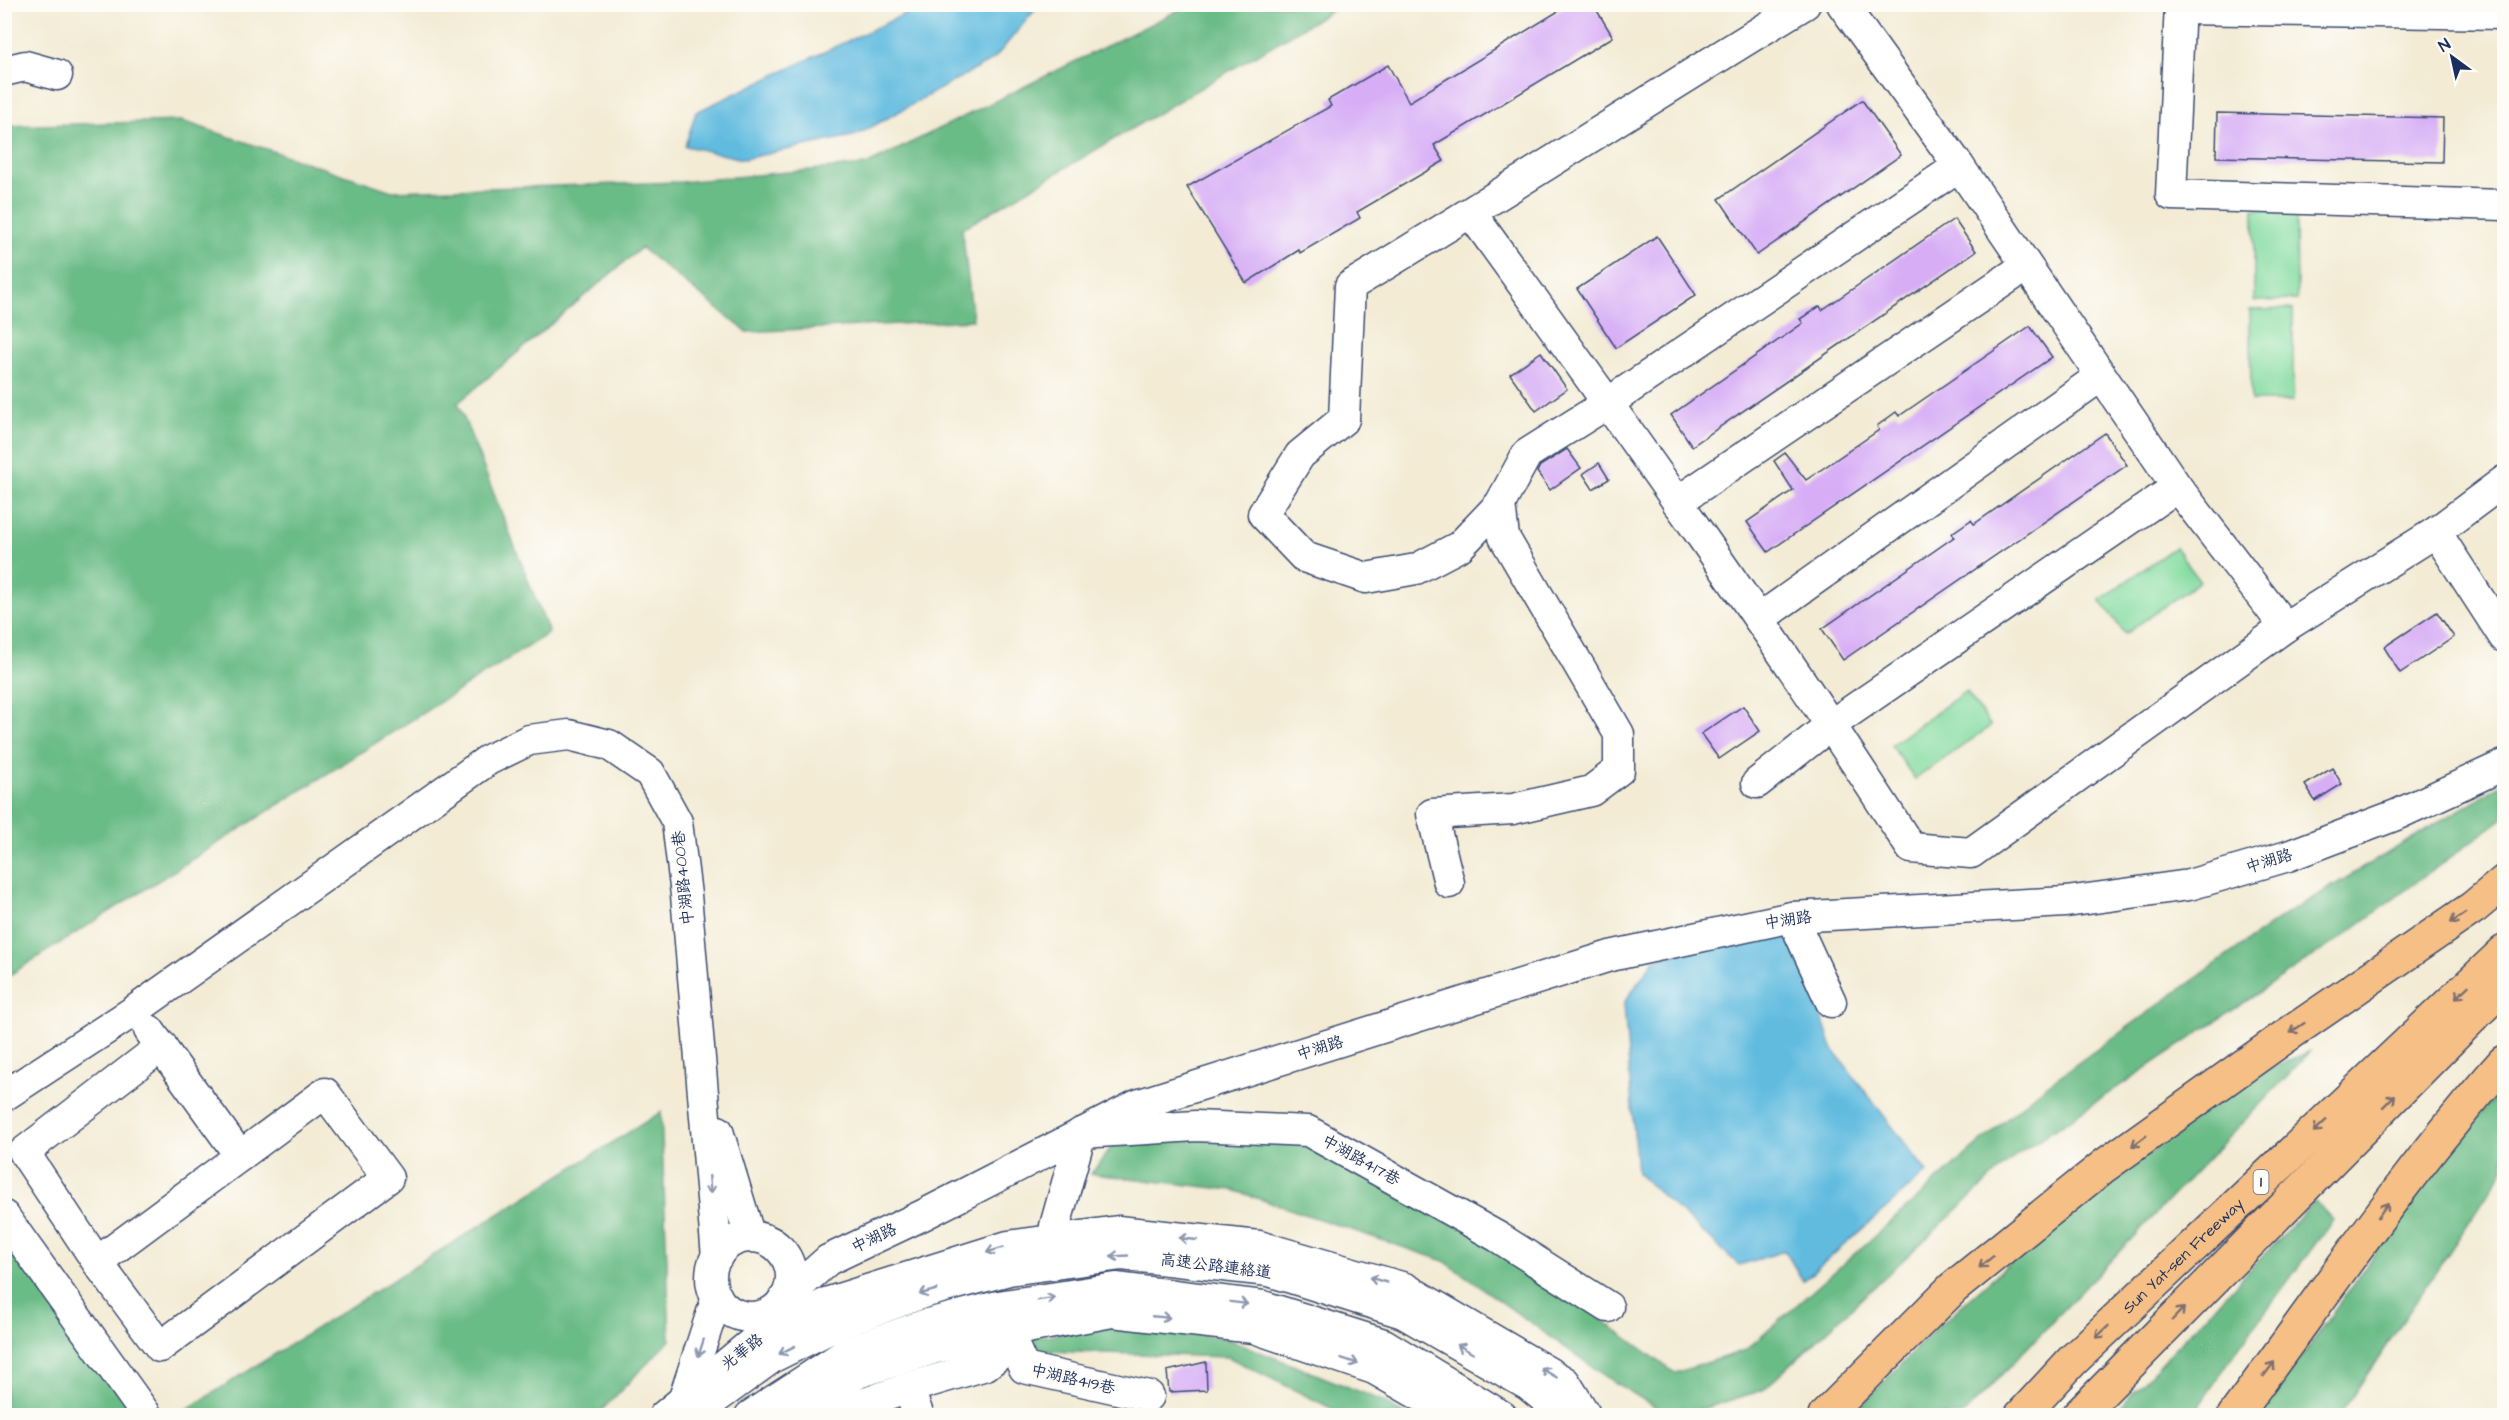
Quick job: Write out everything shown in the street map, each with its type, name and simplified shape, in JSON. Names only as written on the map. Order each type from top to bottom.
[{"type":"highway","points":[[1825,1416],[1953,1288],[2104,1166],[2283,1038],[2474,907],[2505,882]]},
{"type":"highway","name":"Sun Yat-sen Freeway","points":[[2021,1416],[2081,1353],[2505,952]]},
{"type":"highway","name":"Sun Yat-sen Freeway","points":[[2078,1416],[2505,984]]},
{"type":"highway","points":[[2234,1416],[2389,1202],[2456,1117],[2505,1062]]},
{"type":"street","points":[[1805,4],[1350,286],[1344,419],[1300,455],[1263,514],[1304,557],[1366,578],[1416,569],[1460,546],[1500,504],[1527,454],[1959,166]]},
{"type":"street","points":[[1842,4],[1959,166],[2177,487],[2285,627]]},
{"type":"street","points":[[2505,14],[2180,7],[2171,195],[2505,205]]},
{"type":"street","points":[[4,71],[25,66],[57,75]]},
{"type":"street","points":[[1471,213],[1608,402],[1832,724],[1911,848],[1971,853],[2285,627],[2436,532],[2505,481]]},
{"type":"street","points":[[1677,502],[2026,266]]},
{"type":"street","points":[[1759,619],[2101,376]]},
{"type":"street","points":[[1757,783],[1832,724],[2177,487]]},
{"type":"street","points":[[1449,883],[1432,814],[1513,809],[1591,791],[1619,770],[1619,734],[1504,537],[1500,504]]},
{"type":"street","points":[[2436,532],[2505,637]]},
{"type":"street","name":"中湖路400巷","points":[[4,1096],[135,1011],[455,785],[488,759],[529,740],[569,735],[609,745],[650,774],[677,822],[686,895],[717,1257]]},
{"type":"street","name":"中湖路","points":[[783,1300],[828,1260],[923,1215],[1137,1105],[1610,956],[1792,917],[2066,902],[2189,885],[2288,856],[2396,815],[2505,765]]},
{"type":"street","points":[[1792,917],[1832,1002]]},
{"type":"street","points":[[135,1011],[240,1156]]},
{"type":"street","points":[[97,1262],[325,1093],[388,1178],[160,1347],[97,1262],[24,1152],[162,1047]]},
{"type":"street","name":"中湖路400巷","points":[[699,1064],[760,1239]]},
{"type":"street","name":"中湖路417巷","points":[[1081,1133],[1196,1126],[1308,1131],[1498,1237],[1608,1307]]},
{"type":"street","points":[[1055,1226],[1081,1133]]},
{"type":"street","points":[[4,1216],[147,1416]]},
{"type":"street","points":[[834,1313],[1008,1246],[1119,1232],[1259,1246],[1405,1288],[1565,1382],[1586,1416]]},
{"type":"street","points":[[760,1239],[781,1250],[788,1262],[791,1275],[789,1288],[783,1300],[760,1336]]},
{"type":"street","points":[[783,1300],[774,1310],[749,1317],[736,1314],[725,1307],[717,1297],[712,1284],[712,1270],[717,1257],[731,1243],[760,1239],[828,1260]]},
{"type":"street","name":"高速公路連絡道","points":[[834,1313],[923,1293],[1009,1270],[1122,1255],[1269,1270],[1402,1313],[1528,1385],[1566,1416]]},
{"type":"street","name":"高速公路連絡道","points":[[853,1363],[927,1324],[998,1306],[1116,1288],[1263,1306],[1384,1344],[1502,1416]]},
{"type":"street","points":[[681,1410],[717,1297]]},
{"type":"street","points":[[750,1416],[853,1363],[1113,1312],[1254,1328],[1374,1369],[1456,1416]]},
{"type":"street","name":"光華路","points":[[681,1410],[705,1405],[834,1313]]},
{"type":"street","name":"光華路","points":[[681,1410],[760,1336],[834,1313]]},
{"type":"street","name":"中湖路419巷","points":[[908,1388],[986,1365],[1012,1344],[1024,1368],[1149,1396]]},
{"type":"street","points":[[790,1416],[853,1363]]},
{"type":"street","points":[[829,1416],[908,1388],[919,1416]]},
{"type":"green space","points":[[1189,5],[1341,5],[962,229],[973,320],[747,332],[641,248],[458,403],[549,633],[5,978],[5,126],[182,121],[392,191],[681,182],[866,165]]},
{"type":"green space","points":[[2296,208],[2297,300],[2254,301],[2254,209]]},
{"type":"green space","points":[[2293,309],[2293,401],[2251,401],[2250,310]]},
{"type":"green space","points":[[2175,547],[2200,581],[2125,634],[2100,600]]},
{"type":"green space","points":[[1966,691],[1991,726],[1915,779],[1891,745]]},
{"type":"green space","points":[[2504,783],[2504,818],[2339,939],[2015,1156],[1763,1390],[1683,1415],[1668,1415],[1608,1378],[1444,1261],[1233,1190],[1091,1174],[1122,1133],[1301,1140],[1496,1242],[1675,1373],[1746,1350],[2036,1093],[2283,916]]},
{"type":"green space","points":[[2311,1051],[1963,1415],[1851,1416],[1933,1331],[2004,1268],[2240,1082]]},
{"type":"green space","points":[[2504,1086],[2504,1170],[2340,1415],[2260,1416],[2438,1164]]},
{"type":"green space","points":[[661,1112],[670,1340],[597,1415],[178,1415]]},
{"type":"green space","points":[[2315,1201],[2333,1220],[2234,1354],[2193,1415],[2112,1415]]},
{"type":"green space","points":[[4,1234],[144,1415],[5,1415]]},
{"type":"green space","points":[[1121,1325],[1225,1338],[1383,1401],[1404,1415],[1345,1415],[1228,1357],[1044,1351],[1026,1338]]},
{"type":"water","points":[[924,5],[1039,5],[994,59],[857,135],[743,159],[685,146],[696,112]]},
{"type":"water","points":[[1778,926],[1793,933],[1832,1048],[1927,1172],[1803,1281],[1785,1251],[1739,1265],[1637,1173],[1624,1003],[1655,959]]},
{"type":"building","points":[[1570,4],[1593,4],[1613,37],[1434,145],[1444,161],[1357,212],[1360,218],[1300,253],[1299,250],[1246,283],[1187,187],[1331,106],[1328,100],[1388,65],[1409,102]]},
{"type":"building","points":[[1862,100],[1901,155],[1757,255],[1719,199]]},
{"type":"building","points":[[2217,113],[2443,118],[2442,162],[2216,157]]},
{"type":"building","points":[[1954,219],[1976,251],[1692,446],[1671,415],[1803,323],[1800,319],[1820,306],[1822,310]]},
{"type":"building","points":[[1657,236],[1696,295],[1616,348],[1577,289]]},
{"type":"building","points":[[2030,326],[2052,357],[1768,552],[1747,522],[1793,490],[1774,461],[1785,453],[1806,480],[1879,430],[1877,426],[1896,412],[1899,416]]},
{"type":"building","points":[[1541,352],[1567,389],[1536,411],[1510,374]]},
{"type":"building","points":[[2105,433],[2127,465],[1843,660],[1822,629],[1954,537],[1952,533],[1971,520],[1974,524]]},
{"type":"building","points":[[1567,449],[1581,468],[1550,490],[1537,472],[1540,466]]},
{"type":"building","points":[[1599,463],[1609,479],[1593,489],[1583,474]]},
{"type":"building","points":[[2437,612],[2454,637],[2400,673],[2384,647]]},
{"type":"building","points":[[1743,706],[1760,731],[1719,759],[1701,734]]},
{"type":"building","points":[[2332,768],[2342,784],[2315,801],[2305,785]]},
{"type":"building","points":[[1206,1362],[1207,1390],[1169,1392],[1167,1371]]}]
